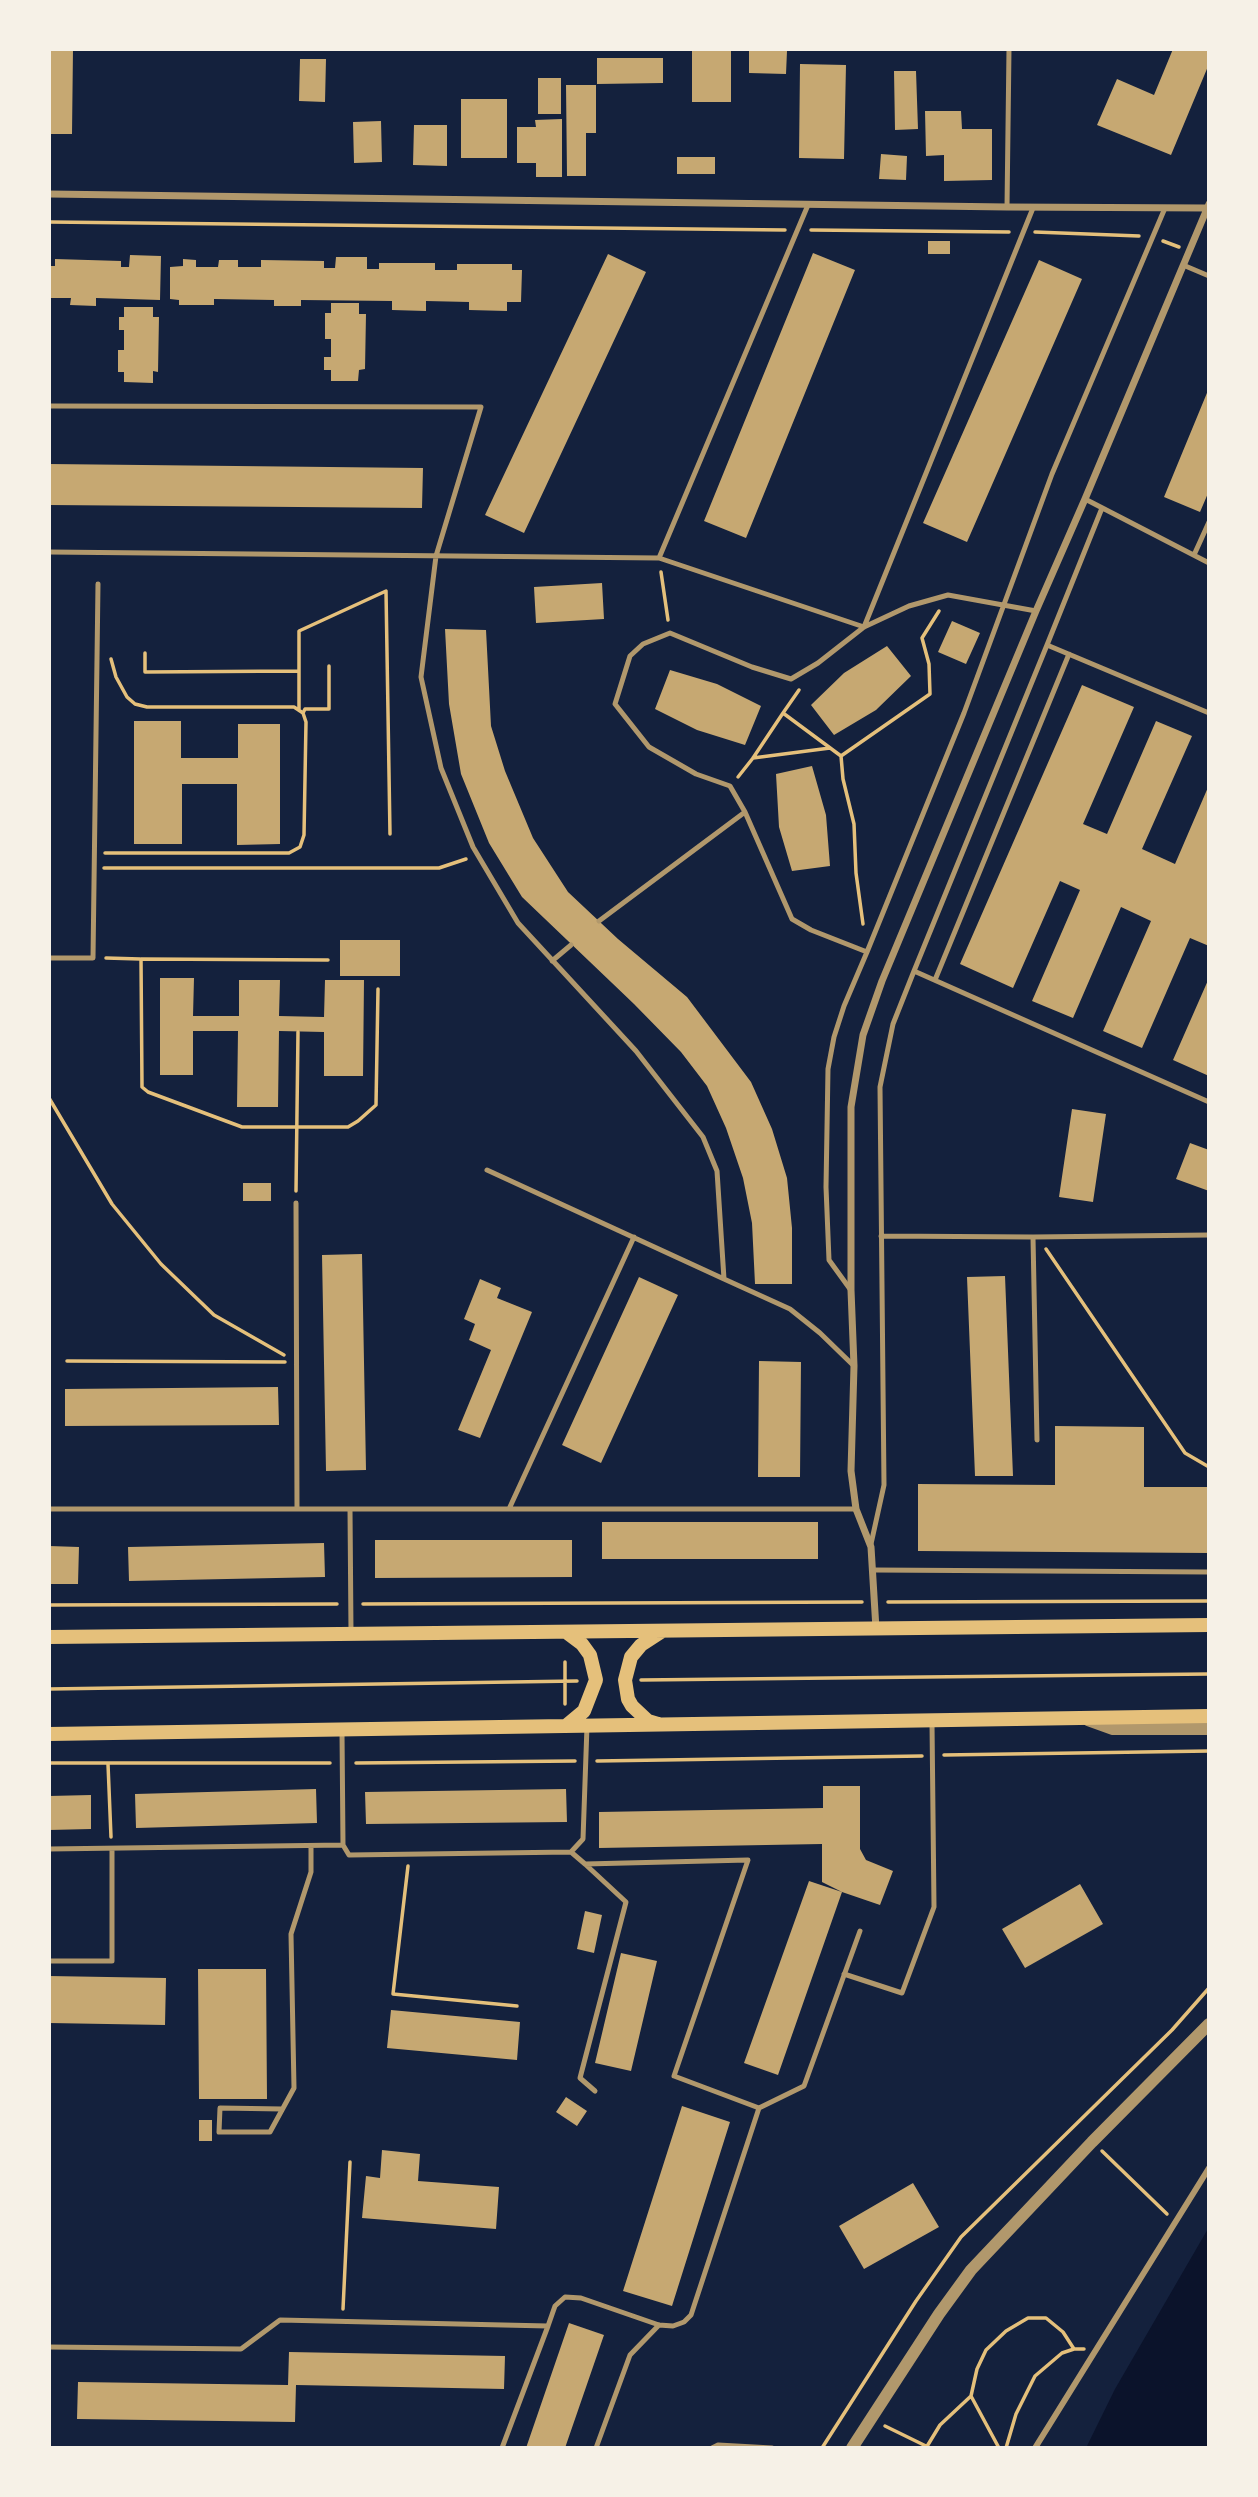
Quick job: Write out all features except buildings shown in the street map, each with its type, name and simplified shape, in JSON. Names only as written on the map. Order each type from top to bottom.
[{"type":"main road","points":[[49,1637],[1209,1625]]},
{"type":"main road","points":[[661,1725],[648,1721],[632,1706],[625,1680],[631,1657],[641,1644],[662,1631]]},
{"type":"main road","points":[[565,1726],[584,1711],[596,1680],[590,1656],[582,1644],[566,1632]]},
{"type":"main road","points":[[49,1734],[1209,1716]]},
{"type":"street","points":[[49,194],[1033,208],[1208,206],[1035,611],[882,981],[863,1035],[851,1107],[851,1290],[854,1366],[851,1471],[856,1508],[870,1547],[874,1570],[876,1630]]},
{"type":"street","points":[[1081,1717],[1113,1728],[1209,1729]]},
{"type":"street","points":[[852,2448],[939,2314],[971,2270],[1209,2024]]},
{"type":"street","points":[[1035,2448],[1209,2168]]},
{"type":"lane","points":[[1006,207],[1009,49]]},
{"type":"lane","points":[[659,558],[808,205]]},
{"type":"lane","points":[[864,627],[1033,208]]},
{"type":"lane","points":[[851,1290],[830,1260],[826,1187],[828,1069],[838,1027],[1006,605],[1052,474],[1165,208]]},
{"type":"lane","points":[[1183,265],[1209,276]]},
{"type":"lane","points":[[49,406],[481,407],[436,556],[421,677],[441,768],[476,853],[518,923],[636,1051],[703,1138],[717,1171],[724,1279]]},
{"type":"lane","points":[[1085,499],[1209,563]]},
{"type":"lane","points":[[870,1547],[884,1485],[880,1087],[893,1024],[1102,508]]},
{"type":"lane","points":[[1194,555],[1209,522]]},
{"type":"lane","points":[[49,552],[659,558],[864,627]]},
{"type":"lane","points":[[49,958],[93,958],[98,584]]},
{"type":"lane","points":[[867,952],[811,930],[792,919],[745,812],[730,786],[696,774],[649,747],[615,704],[630,656],[643,644],[670,632],[752,667],[791,679],[818,663],[864,627],[909,606],[948,595],[1035,611]]},
{"type":"lane","points":[[1047,645],[1209,713]]},
{"type":"lane","points":[[935,980],[1069,654]]},
{"type":"lane","points":[[599,921],[745,812]]},
{"type":"lane","points":[[552,961],[570,945]]},
{"type":"lane","points":[[914,971],[1209,1102]]},
{"type":"lane","points":[[487,1170],[790,1309],[854,1366]]},
{"type":"lane","points":[[296,1203],[297,1509]]},
{"type":"lane","points":[[881,1236],[1209,1235]]},
{"type":"lane","points":[[509,1509],[634,1237]]},
{"type":"lane","points":[[1035,1237],[1037,1440]]},
{"type":"lane","points":[[49,1509],[856,1508]]},
{"type":"lane","points":[[351,1509],[351,1634]]},
{"type":"lane","points":[[874,1570],[1209,1572]]},
{"type":"lane","points":[[844,1974],[902,1993],[934,1908],[932,1720]]},
{"type":"lane","points":[[572,1852],[583,1839],[587,1726]]},
{"type":"lane","points":[[342,1729],[343,1845],[349,1855],[572,1852],[626,1902],[580,2078],[594,2091]]},
{"type":"lane","points":[[49,1849],[343,1845]]},
{"type":"lane","points":[[282,2109],[220,2108],[219,2132],[270,2132],[294,2088],[291,1934],[311,1871],[311,1846]]},
{"type":"lane","points":[[49,1961],[112,1961],[112,1849]]},
{"type":"lane","points":[[585,1864],[748,1860],[674,2076],[759,2108],[804,2087],[860,1931]]},
{"type":"lane","points":[[502,2448],[555,2306],[560,2300],[573,2297],[659,2325],[673,2326],[684,2322],[691,2315],[759,2108]]},
{"type":"lane","points":[[49,2347],[241,2349],[280,2320],[548,2326]]},
{"type":"lane","points":[[596,2448],[630,2355],[659,2325]]},
{"type":"lane","points":[[712,2448],[718,2445],[772,2448]]},
{"type":"path","points":[[49,222],[1023,232],[1153,236],[1189,251]]},
{"type":"path","points":[[659,558],[670,632]]},
{"type":"path","points":[[96,853],[295,851],[304,842],[306,722],[301,711],[299,631],[386,591],[390,834]]},
{"type":"path","points":[[841,756],[930,694],[929,664],[922,638],[948,595]]},
{"type":"path","points":[[108,652],[116,677],[127,697],[135,704],[148,707],[294,708],[301,711],[329,709],[329,666]]},
{"type":"path","points":[[145,653],[145,672],[299,671]]},
{"type":"path","points":[[730,786],[753,758],[818,663]]},
{"type":"path","points":[[783,713],[841,756],[843,779],[854,824],[856,873],[867,952]]},
{"type":"path","points":[[753,758],[830,748]]},
{"type":"path","points":[[95,868],[439,868],[450,866],[476,853]]},
{"type":"path","points":[[115,958],[328,960]]},
{"type":"path","points":[[141,958],[142,1087],[148,1092],[242,1127],[348,1127],[376,1105],[378,989]]},
{"type":"path","points":[[296,1203],[298,1032]]},
{"type":"path","points":[[49,1098],[112,1204],[161,1264],[214,1315],[296,1362]]},
{"type":"path","points":[[1035,1237],[1185,1453],[1209,1467]]},
{"type":"path","points":[[67,1361],[296,1362]]},
{"type":"path","points":[[49,1605],[1209,1601]]},
{"type":"path","points":[[565,1662],[565,1704]]},
{"type":"path","points":[[49,1763],[585,1761],[1209,1751]]},
{"type":"path","points":[[108,1763],[112,1849]]},
{"type":"path","points":[[410,1854],[393,1994],[517,2006]]},
{"type":"path","points":[[1092,2142],[1176,2222]]},
{"type":"path","points":[[343,2321],[350,2162]]},
{"type":"path","points":[[871,2419],[928,2447],[940,2426],[971,2396],[977,2369],[986,2350],[1006,2331],[1028,2318],[1046,2318],[1063,2332],[1074,2349]]},
{"type":"path","points":[[1006,2448],[1016,2414],[1035,2376],[1062,2354],[1074,2349],[1084,2349],[1095,2354]]},
{"type":"path","points":[[971,2396],[999,2448]]},
{"type":"water","points":[[1209,2227],[1209,2448],[1086,2448],[1115,2389]]}]
